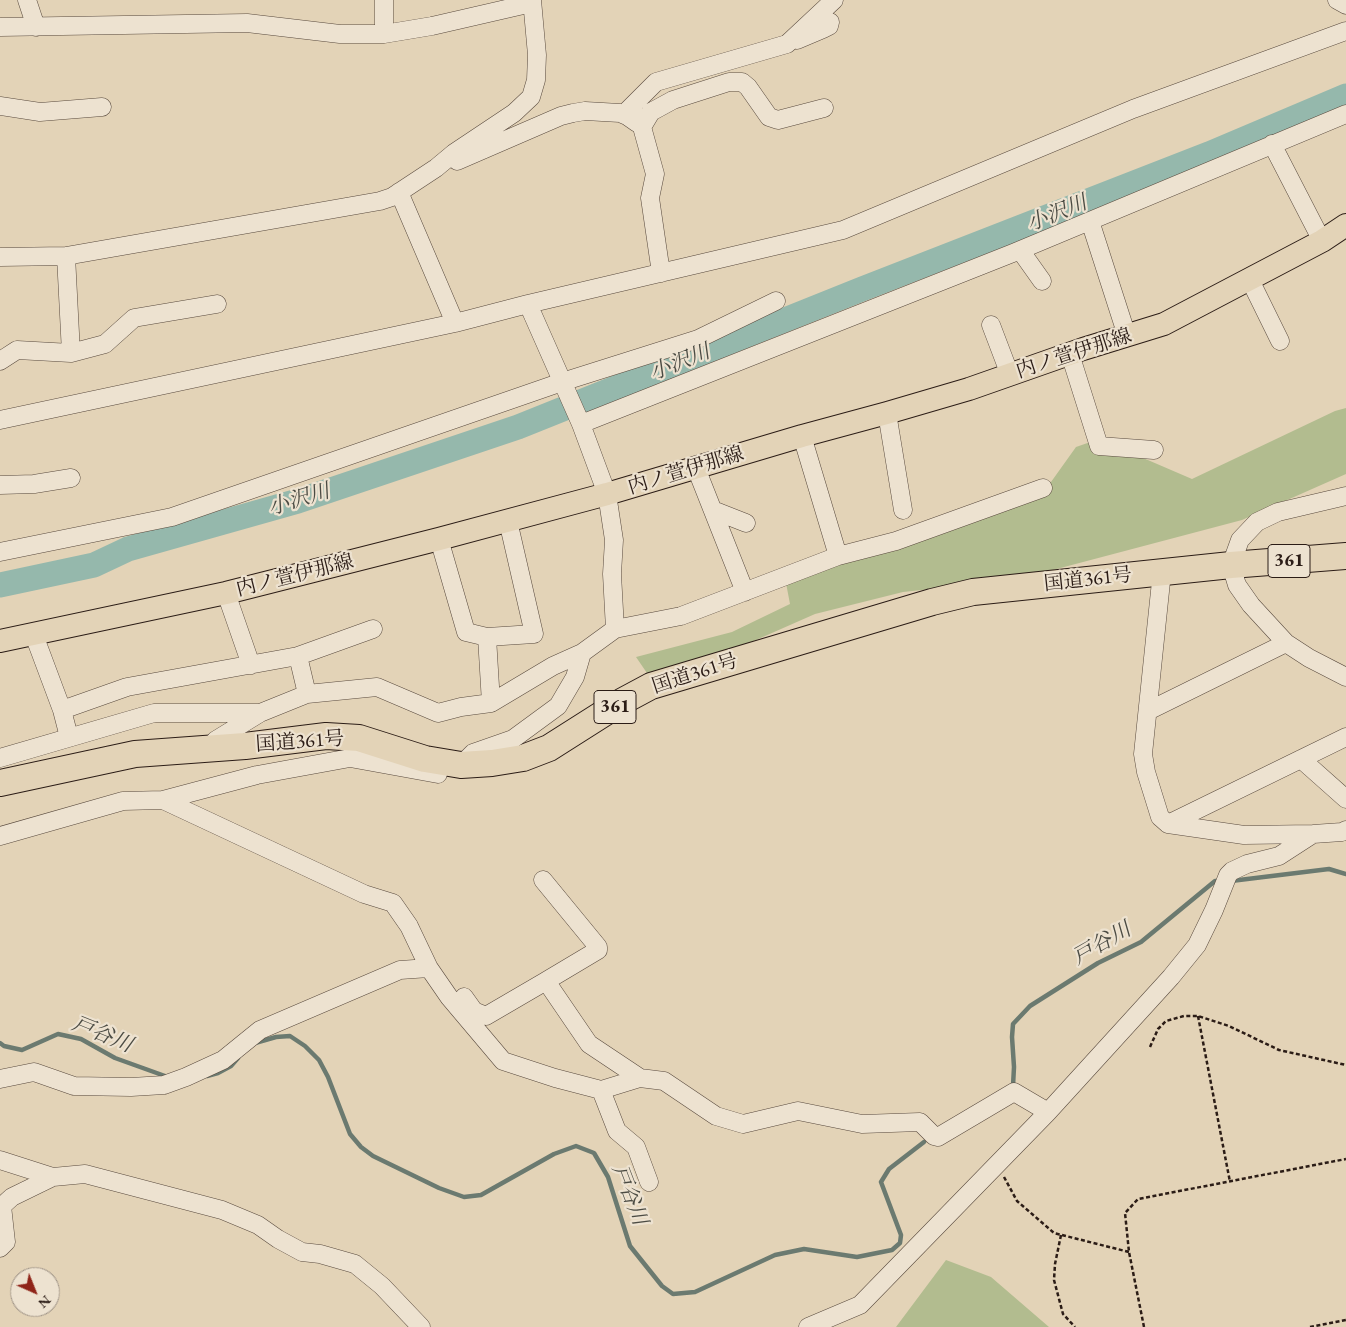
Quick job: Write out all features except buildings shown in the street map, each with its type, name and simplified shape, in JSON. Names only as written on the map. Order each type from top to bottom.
[{"type":"highway","name":"国道361号","points":[[0,783],[135,754],[245,746],[326,736],[359,738],[425,759],[461,765],[523,758],[549,748],[651,686],[932,602],[973,592],[1231,565],[1346,556]]},
{"type":"main road","name":"内ノ萱伊那線","points":[[0,641],[226,593],[439,539],[608,494],[802,436],[887,413],[1010,375],[1164,324],[1322,241],[1346,225]]},
{"type":"street","points":[[27,0],[36,27]]},
{"type":"street","points":[[384,0],[384,34]]},
{"type":"street","points":[[787,44],[834,0]]},
{"type":"street","points":[[1337,0],[1346,5]]},
{"type":"street","points":[[0,27],[246,23],[340,34],[384,34],[532,1],[537,55],[536,80],[531,97],[514,113],[400,192],[380,202],[66,256],[0,257]]},
{"type":"street","points":[[661,273],[650,198],[654,174],[643,124],[629,109],[656,82],[787,44],[824,29],[829,26],[830,22]]},
{"type":"street","points":[[0,420],[455,323],[842,230],[1133,109],[1346,30]]},
{"type":"street","points":[[643,124],[651,112],[673,100],[729,82],[742,82],[748,87],[769,117],[778,120],[824,108]]},
{"type":"street","points":[[0,106],[40,112],[102,106]]},
{"type":"street","points":[[436,168],[458,161],[561,116],[585,110],[620,113],[643,124]]},
{"type":"street","points":[[580,422],[1020,250],[1346,114]]},
{"type":"street","points":[[1272,144],[1322,241]]},
{"type":"street","points":[[400,192],[455,323]]},
{"type":"street","points":[[1090,221],[1127,336]]},
{"type":"street","points":[[1020,250],[1042,282]]},
{"type":"street","points":[[66,256],[71,353]]},
{"type":"street","points":[[1250,280],[1280,341]]},
{"type":"street","points":[[0,552],[172,517],[562,382],[698,339],[776,301]]},
{"type":"street","points":[[0,361],[17,350],[71,353],[105,344],[134,318],[217,304]]},
{"type":"street","points":[[528,304],[580,422],[608,494],[614,540],[612,574],[615,629]]},
{"type":"street","points":[[991,324],[1010,375]]},
{"type":"street","points":[[1070,354],[1099,446],[1154,450]]},
{"type":"street","points":[[887,413],[904,510]]},
{"type":"street","points":[[802,436],[838,556]]},
{"type":"street","points":[[696,468],[745,592]]},
{"type":"street","points":[[0,485],[34,484],[71,478]]},
{"type":"street","points":[[209,748],[216,740],[260,713],[307,694],[377,686],[438,713],[460,707],[491,703],[553,666],[582,654],[615,629],[681,616],[838,556],[896,541],[1043,488]]},
{"type":"street","points":[[1346,496],[1278,512],[1257,522],[1240,540],[1231,565],[1237,585],[1250,605],[1286,643],[1309,658],[1346,677]]},
{"type":"street","points":[[713,510],[746,523]]},
{"type":"street","points":[[439,539],[466,632],[487,637],[534,634],[508,520]]},
{"type":"street","points":[[1162,572],[1143,754],[1146,772],[1160,817],[1168,824],[1244,835],[1313,834],[1342,832],[1346,830]]},
{"type":"street","points":[[226,593],[251,666]]},
{"type":"street","points":[[62,710],[127,687],[298,656],[373,630]]},
{"type":"street","points":[[34,635],[62,710],[69,737]]},
{"type":"street","points":[[487,637],[491,703]]},
{"type":"street","points":[[1148,711],[1286,643]]},
{"type":"street","points":[[0,836],[123,801],[163,800],[257,775],[350,758],[455,777],[461,765],[473,753],[513,739],[558,706],[575,677],[582,654]]},
{"type":"street","points":[[298,656],[307,694]]},
{"type":"street","points":[[0,758],[154,713],[260,713]]},
{"type":"street","points":[[1168,824],[1346,737]]},
{"type":"street","points":[[1301,759],[1346,799]]},
{"type":"street","points":[[163,800],[364,894],[393,903],[409,926],[429,968],[450,997],[503,1061],[555,1078],[601,1090],[640,1078],[664,1081],[716,1116],[743,1124],[798,1111],[862,1124],[920,1122],[934,1136],[938,1137],[1014,1092],[1048,1112]]},
{"type":"street","points":[[808,1327],[860,1305],[1048,1112],[1171,977],[1197,945],[1232,871],[1247,864],[1279,856],[1313,834]]},
{"type":"street","points":[[450,997],[452,994],[463,995],[474,1011],[486,1016],[598,950],[598,947],[543,880]]},
{"type":"street","points":[[0,1079],[34,1072],[74,1086],[131,1087],[164,1085],[223,1060],[260,1030],[400,970],[429,968]]},
{"type":"street","points":[[546,981],[589,1044],[640,1078]]},
{"type":"street","points":[[601,1090],[616,1131],[636,1148],[650,1182]]},
{"type":"street","points":[[0,1160],[53,1177]]},
{"type":"street","points":[[0,1248],[6,1242],[2,1206],[12,1197],[53,1177],[85,1174],[222,1210],[258,1225],[302,1252],[320,1254],[355,1264],[382,1286],[407,1320],[421,1327]]},
{"type":"path","points":[[1150,1047],[1158,1029],[1166,1021],[1184,1016],[1198,1016],[1229,1026],[1279,1050],[1346,1065]]},
{"type":"path","points":[[1198,1016],[1230,1182]]},
{"type":"path","points":[[1144,1327],[1129,1252],[1125,1213],[1138,1200],[1346,1159]]},
{"type":"path","points":[[998,1165],[1017,1201],[1054,1233],[1129,1252]]},
{"type":"path","points":[[1061,1236],[1055,1264],[1054,1280],[1063,1314],[1075,1327]]},
{"type":"path","points":[[1310,1327],[1346,1320]]},
{"type":"green space","points":[[1346,408],[1346,474],[1242,520],[1015,580],[903,592],[815,614],[697,666],[649,676],[636,657],[732,632],[790,604],[786,583],[804,567],[918,540],[1051,482],[1076,447],[1099,439],[1192,479],[1335,411]]},
{"type":"green space","points":[[946,1260],[991,1277],[1049,1327],[896,1327]]},
{"type":"waterway","name":"小沢川","points":[[0,585],[94,565],[128,549],[298,501],[518,427],[862,289],[1209,154],[1346,96]]},
{"type":"waterway","name":"戸谷川","points":[[1231,881],[1329,869],[1346,874]]},
{"type":"waterway","name":"戸谷川","points":[[1010,1087],[1013,1086],[1014,1067],[1013,1024],[1030,1006],[1098,963],[1141,942],[1215,881],[1221,881]]},
{"type":"waterway","name":"戸谷川","points":[[0,1043],[4,1046],[22,1050],[58,1034],[81,1039],[115,1058],[165,1076]]},
{"type":"waterway","name":"戸谷川","points":[[255,1043],[276,1037],[290,1036],[305,1046],[319,1060],[328,1077],[350,1134],[361,1147],[373,1156],[439,1188],[464,1197],[481,1195],[554,1154],[576,1146],[594,1153],[608,1177],[630,1246],[662,1286],[673,1294],[695,1292],[775,1255],[804,1249],[857,1257],[892,1250],[900,1243],[901,1235],[881,1182],[889,1169],[924,1142]]},
{"type":"waterway","name":"戸谷川","points":[[207,1076],[231,1066],[238,1058]]}]
